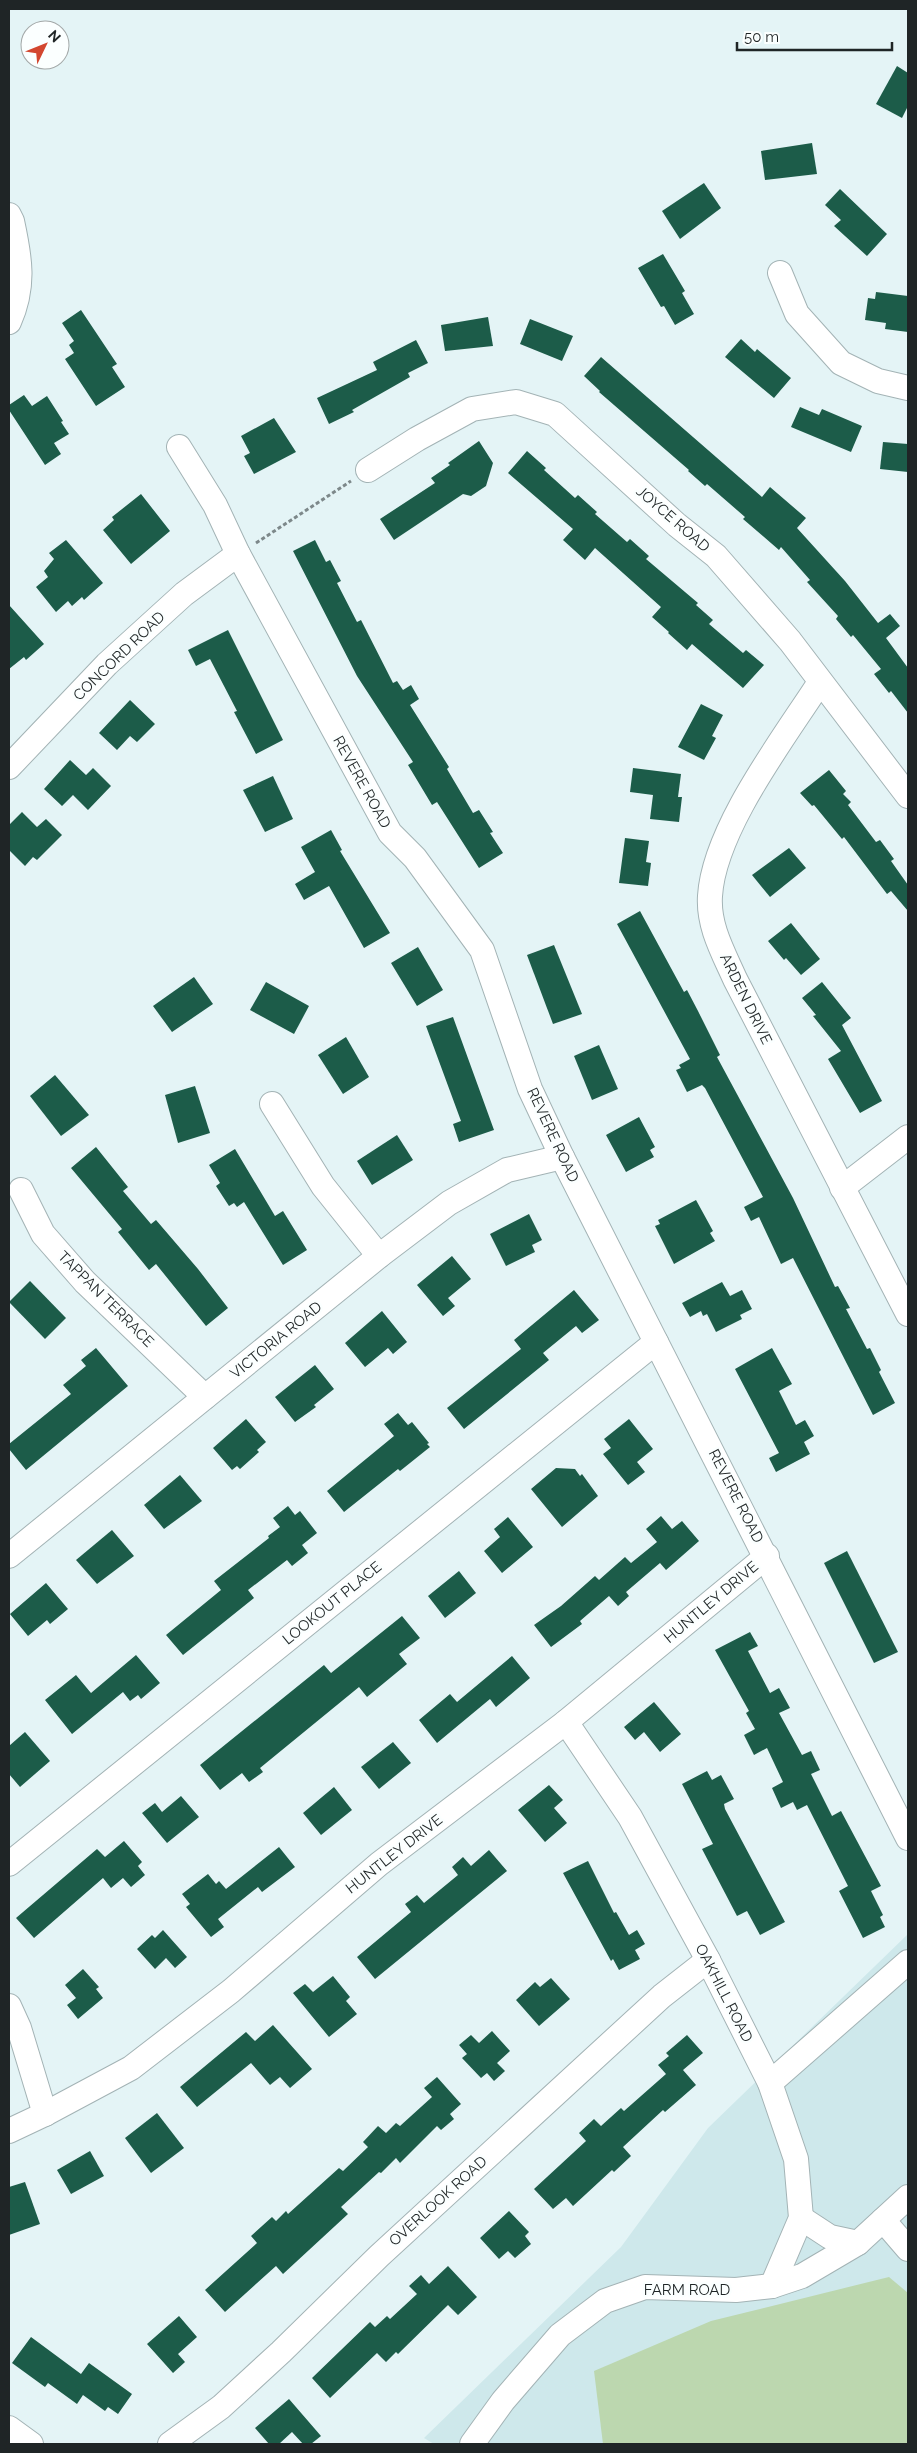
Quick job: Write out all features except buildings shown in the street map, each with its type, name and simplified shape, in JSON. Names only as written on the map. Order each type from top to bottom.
[{"type":"street","points":[[9,215],[12,220],[20,263],[17,303],[9,322]]},
{"type":"street","points":[[780,273],[797,314],[840,363],[878,380],[908,388]]},
{"type":"street","name":"JOYCE ROAD","points":[[368,470],[416,439],[472,409],[516,402],[555,414],[677,525],[716,556],[790,641],[820,682],[904,783]]},
{"type":"street","name":"REVERE ROAD","points":[[179,447],[214,505],[238,554],[390,833],[415,858],[482,950],[530,1089],[562,1157],[767,1556],[908,1838]]},
{"type":"street","name":"CONCORD ROAD","points":[[9,767],[114,658],[184,594],[238,554]]},
{"type":"street","name":"ARDEN DRIVE","points":[[820,682],[747,796],[717,858],[710,896],[713,930],[735,979],[908,1314]]},
{"type":"street","points":[[272,1104],[323,1186],[379,1256]]},
{"type":"street","points":[[842,1188],[908,1137]]},
{"type":"street","name":"VICTORIA ROAD","points":[[9,1556],[379,1256],[449,1203],[507,1170],[562,1157]]},
{"type":"street","name":"TAPPAN TERRACE","points":[[21,1190],[43,1234],[73,1268],[205,1397]]},
{"type":"street","name":"LOOKOUT PLACE","points":[[9,1864],[656,1342]]},
{"type":"street","name":"HUNTLEY DRIVE","points":[[9,2131],[131,2068],[231,1991],[379,1864],[566,1722],[767,1556]]},
{"type":"street","name":"OAKHILL ROAD","points":[[566,1722],[630,1817],[708,1960],[770,2083],[796,2159],[801,2218],[772,2286]]},
{"type":"street","name":"OVERLOOK ROAD","points":[[170,2444],[227,2401],[281,2352],[379,2256],[662,1996],[708,1960]]},
{"type":"street","points":[[770,2083],[908,1962]]},
{"type":"street","points":[[9,2006],[19,2028],[45,2114]]},
{"type":"street","name":"FARM ROAD","points":[[472,2444],[503,2401],[560,2334],[605,2301],[645,2287],[736,2290],[772,2286],[802,2276],[858,2243],[908,2197]]},
{"type":"street","points":[[801,2218],[830,2237],[858,2243]]},
{"type":"street","points":[[883,2220],[908,2249]]},
{"type":"street","points":[[9,2428],[31,2444]]},
{"type":"path","points":[[238,554],[368,470]]},
{"type":"shaded area","points":[[908,1934],[908,2444],[434,2444],[424,2438],[621,2247],[708,2128]]},
{"type":"green space","points":[[889,2277],[908,2293],[908,2444],[603,2444],[594,2371],[711,2321]]}]
